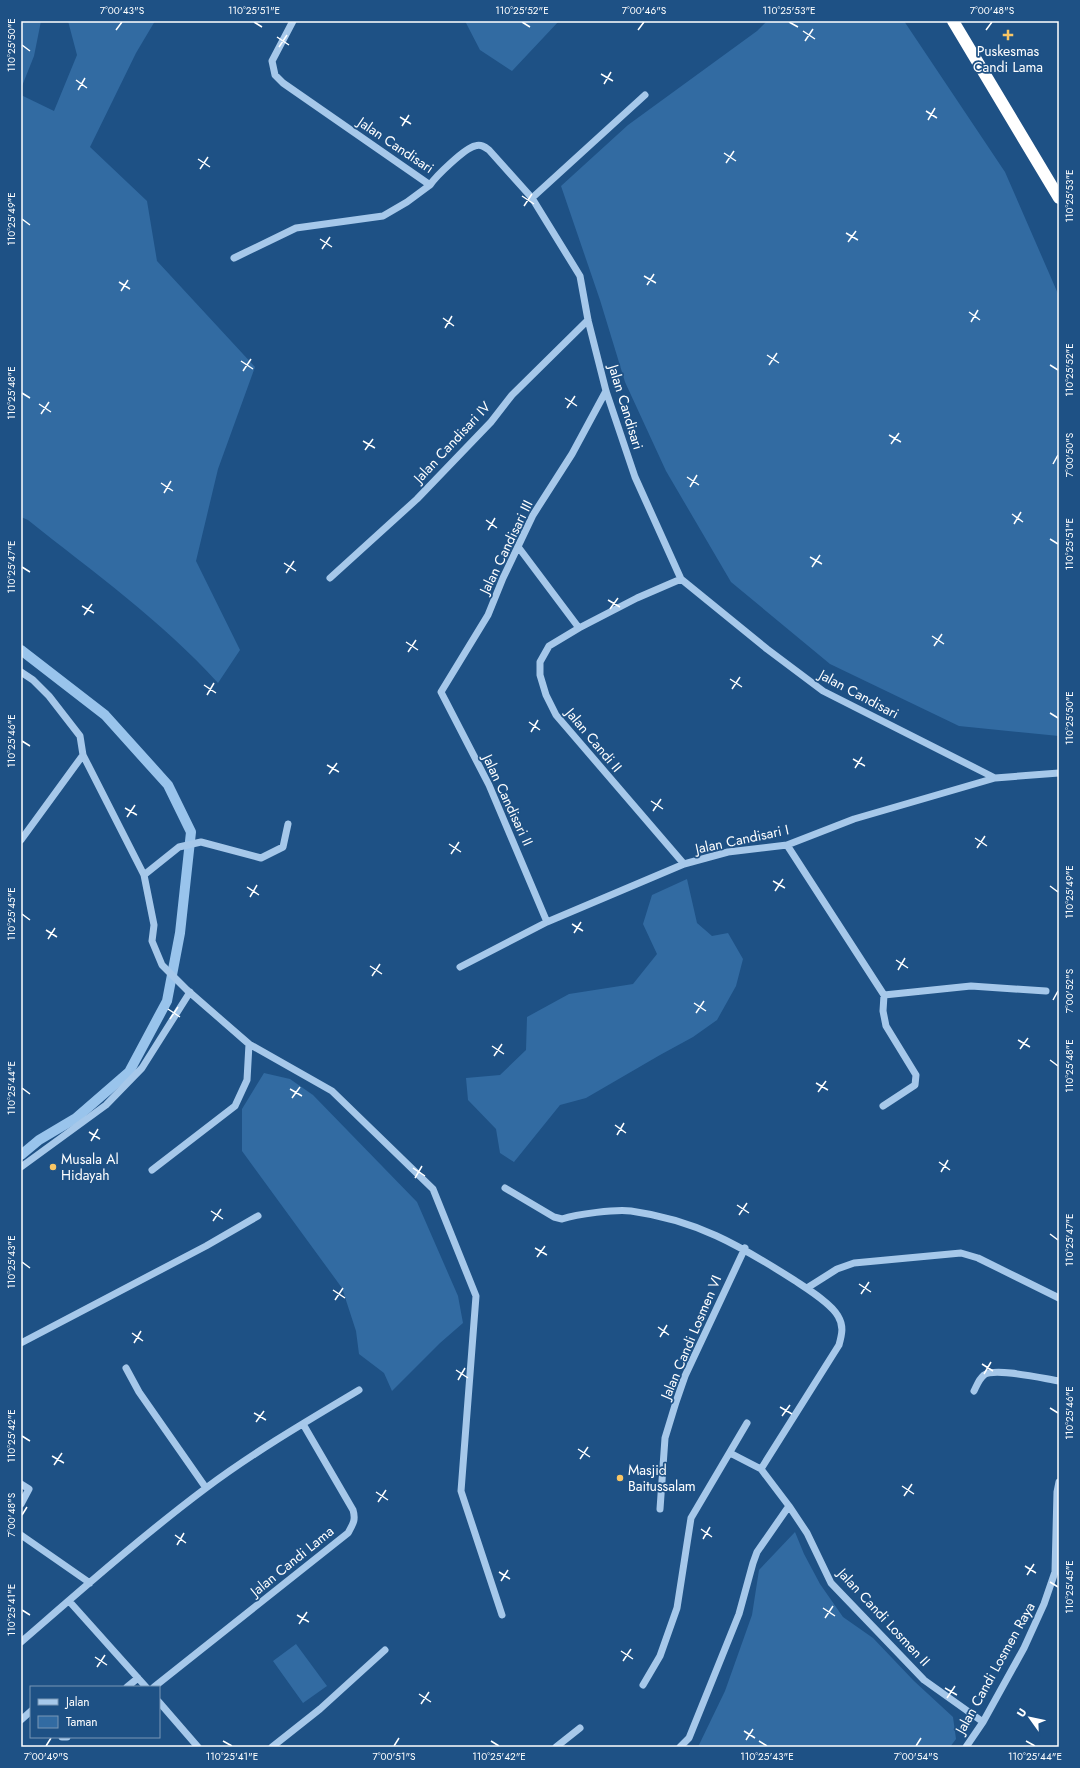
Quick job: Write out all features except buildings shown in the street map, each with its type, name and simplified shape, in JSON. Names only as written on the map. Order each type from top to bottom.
[{"type":"highway","points":[[953,21],[1059,198]]},
{"type":"street","name":"Jalan Candisari","points":[[293,21],[272,61],[275,75],[283,83],[430,185],[438,175],[474,146],[482,145],[489,150],[532,198],[580,276],[588,320],[606,391],[635,477],[681,579],[767,649],[823,691],[995,778]]},
{"type":"street","points":[[532,198],[645,94]]},
{"type":"street","points":[[234,258],[296,228],[383,216],[407,202],[430,185]]},
{"type":"street","name":"Jalan Candisari IV","points":[[330,578],[422,494],[491,422],[512,395],[588,320]]},
{"type":"street","name":"Jalan Candisari III","points":[[441,692],[488,615],[503,578],[534,515],[572,454],[606,391]]},
{"type":"street","points":[[519,548],[579,628]]},
{"type":"street","name":"Jalan Candi II","points":[[681,579],[637,598],[579,628],[549,646],[540,662],[540,675],[546,696],[556,715],[684,864]]},
{"type":"street","points":[[21,672],[33,680],[49,696],[80,736],[83,755],[144,875],[154,925],[152,941],[162,965],[188,991],[250,1044],[332,1091],[433,1189],[476,1296],[461,1491],[502,1615]]},
{"type":"street","name":"Jalan Candisari II","points":[[441,692],[489,785],[547,922]]},
{"type":"street","points":[[21,840],[83,755]]},
{"type":"street","points":[[995,778],[1059,773]]},
{"type":"street","name":"Jalan Candisari I","points":[[460,967],[547,922],[684,864],[728,852],[787,845],[854,819],[995,778]]},
{"type":"street","points":[[144,875],[179,846],[202,842],[261,858],[283,847],[288,824]]},
{"type":"street","points":[[787,845],[884,995],[883,1019],[916,1075],[915,1085],[883,1106]]},
{"type":"street","points":[[884,995],[971,986],[1046,990]]},
{"type":"street","points":[[21,1167],[106,1105],[142,1068],[188,991]]},
{"type":"street","points":[[152,1170],[235,1106],[247,1080],[250,1044]]},
{"type":"street","points":[[505,1188],[554,1217],[562,1218],[630,1211],[692,1225],[745,1248],[807,1288],[838,1314],[842,1325],[839,1345],[761,1469],[730,1453]]},
{"type":"street","points":[[21,1343],[258,1216]]},
{"type":"street","name":"Jalan Candi Losmen VI","points":[[660,1509],[665,1438],[676,1402],[685,1376],[745,1248]]},
{"type":"street","points":[[807,1288],[837,1269],[854,1263],[961,1253],[978,1258],[1059,1298]]},
{"type":"street","points":[[126,1368],[139,1392],[206,1488]]},
{"type":"street","points":[[974,1391],[985,1374],[996,1372],[1059,1380]]},
{"type":"street","points":[[21,1642],[90,1583],[206,1488],[303,1424],[359,1390]]},
{"type":"street","points":[[643,1685],[660,1656],[677,1608],[691,1518],[747,1423]]},
{"type":"street","name":"Jalan Candi Lama","points":[[155,1686],[348,1533],[353,1525],[355,1519],[353,1510],[303,1424]]},
{"type":"street","name":"Jalan Candi Losmen II","points":[[761,1469],[807,1533],[831,1583],[924,1680],[983,1722]]},
{"type":"street","name":"Jalan Candi Losmen Raya","points":[[966,1747],[983,1722],[1026,1642],[1044,1604],[1055,1572],[1057,1492],[1059,1482]]},
{"type":"street","points":[[21,1484],[29,1490],[21,1504]]},
{"type":"street","points":[[680,1747],[689,1738],[739,1614],[753,1563],[758,1552],[789,1506]]},
{"type":"street","points":[[21,1535],[90,1583]]},
{"type":"street","points":[[69,1601],[145,1686]]},
{"type":"street","points":[[272,1747],[312,1716],[385,1650]]},
{"type":"street","points":[[128,1686],[138,1678]]},
{"type":"street","points":[[160,1703],[198,1747]]},
{"type":"street","points":[[21,1720],[30,1712]]},
{"type":"street","points":[[556,1747],[580,1728]]},
{"type":"green space","points":[[21,21],[41,21],[34,56],[22,86]]},
{"type":"green space","points":[[68,21],[155,21],[136,53],[90,147],[147,201],[157,261],[255,367],[218,469],[196,561],[240,650],[218,683],[196,660],[150,618],[28,520],[21,517],[21,95],[54,111],[77,55]]},
{"type":"green space","points":[[465,21],[559,21],[512,71],[480,50]]},
{"type":"green space","points":[[767,21],[904,21],[1005,172],[1059,296],[1059,736],[959,726],[830,664],[731,582],[666,471],[625,382],[600,300],[561,186],[628,125],[757,31]]},
{"type":"green space","points":[[687,879],[697,923],[712,936],[728,933],[743,959],[736,986],[717,1020],[693,1037],[586,1098],[560,1105],[514,1162],[500,1153],[496,1129],[468,1100],[466,1078],[500,1075],[526,1050],[527,1017],[569,994],[633,984],[657,954],[643,924],[652,895]]},
{"type":"green space","points":[[264,1073],[290,1079],[313,1095],[417,1202],[458,1296],[463,1323],[440,1343],[392,1391],[384,1373],[359,1354],[356,1331],[342,1288],[242,1151],[242,1109]]},
{"type":"green space","points":[[795,1532],[804,1554],[820,1584],[843,1617],[873,1638],[914,1681],[953,1717],[956,1739],[950,1747],[698,1747],[725,1691],[752,1615],[759,1570]]},
{"type":"green space","points":[[296,1644],[327,1686],[303,1703],[273,1661]]},
{"type":"waterway","points":[[21,650],[105,715],[168,785],[191,832],[180,933],[167,1001],[129,1072],[76,1118],[39,1140],[21,1155]]},
{"type":"place","name":"Puskesmas Candi Lama","points":[[1008,35]]},
{"type":"place","name":"Musala Al Hidayah","points":[[53,1167]]},
{"type":"place","name":"Masjid Baitussalam","points":[[620,1478]]}]
